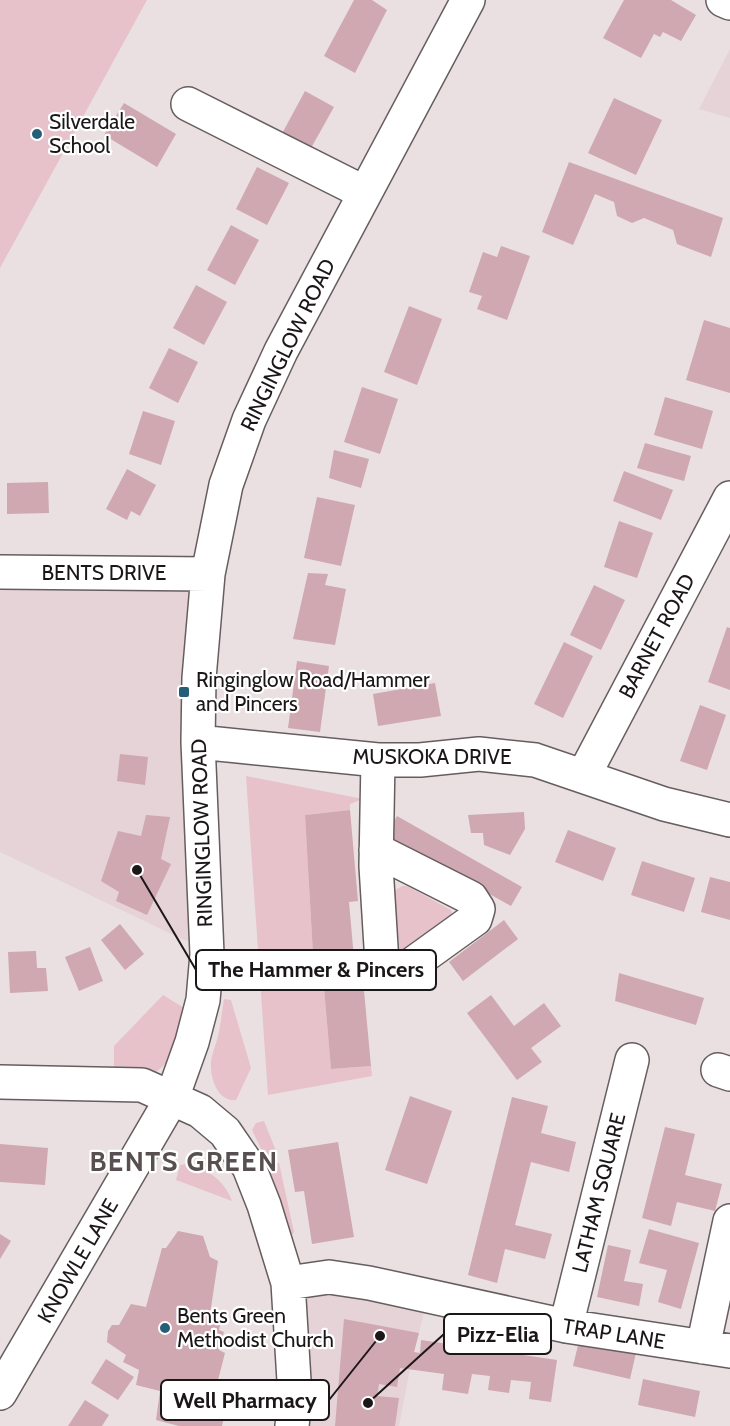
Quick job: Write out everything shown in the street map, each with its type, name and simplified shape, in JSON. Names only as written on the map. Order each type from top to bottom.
[{"type":"street","name":"RINGINGLOW ROAD","points":[[172,1098],[192,1042],[203,1000],[206,944],[198,741],[198,678],[208,574],[226,485],[249,420],[281,351],[468,0]]},
{"type":"street","points":[[723,0],[730,3]]},
{"type":"street","points":[[188,104],[365,193]]},
{"type":"street","name":"BARNET ROAD","points":[[584,775],[730,498]]},
{"type":"street","name":"BENTS DRIVE","points":[[0,572],[208,574]]},
{"type":"street","name":"MUSKOKA DRIVE","points":[[198,741],[378,760],[420,760],[479,754],[535,760],[664,804],[730,820]]},
{"type":"street","points":[[376,850],[378,760]]},
{"type":"street","name":"LATHAM SQUARE","points":[[566,1326],[632,1060]]},
{"type":"street","points":[[0,1082],[142,1085],[200,1111],[225,1132],[249,1167],[264,1205],[288,1283],[294,1376],[292,1426]]},
{"type":"street","name":"KNOWLE LANE","points":[[0,1393],[172,1098]]},
{"type":"street","points":[[716,1349],[730,1221]]},
{"type":"street","name":"TRAP LANE","points":[[288,1283],[329,1277],[369,1283],[566,1326],[716,1349]]},
{"type":"shaded area","name":"Silverdale School","points":[[0,0],[147,0],[0,268]]},
{"type":"shaded area","points":[[730,49],[730,118],[699,109]]},
{"type":"shaded area","points":[[0,572],[208,574],[206,944],[184,940],[0,852]]},
{"type":"shaded area","points":[[246,776],[363,799],[350,804],[350,810],[305,815],[315,988],[324,988],[331,1069],[371,1066],[372,1076],[268,1095]]},
{"type":"shaded area","points":[[407,886],[451,910],[454,921],[403,956],[400,953],[393,895],[394,891]]},
{"type":"shaded area","points":[[163,995],[189,1011],[176,1054],[155,1073],[114,1076],[114,1046]]},
{"type":"shaded area","points":[[224,999],[231,1000],[251,1068],[236,1100],[225,1098],[217,1090],[211,1073],[211,1059],[219,1031]]},
{"type":"shaded area","points":[[264,1121],[276,1151],[264,1155],[252,1130],[256,1123]]},
{"type":"shaded area","points":[[190,1163],[221,1182],[232,1201],[176,1180],[180,1165]]},
{"type":"shaded area","points":[[279,1163],[294,1232],[292,1235],[264,1166]]},
{"type":"shaded area","points":[[288,1283],[428,1296],[399,1426],[292,1426]]},
{"type":"building","points":[[354,0],[372,0],[387,10],[355,73],[324,56]]},
{"type":"building","points":[[624,0],[671,0],[696,15],[681,41],[663,32],[660,37],[654,34],[641,58],[603,38]]},
{"type":"building","points":[[305,91],[334,107],[306,157],[278,141]]},
{"type":"building","points":[[614,98],[662,120],[636,175],[588,153]]},
{"type":"building","points":[[124,103],[176,134],[157,167],[104,135]]},
{"type":"building","points":[[569,162],[723,218],[711,257],[677,244],[673,230],[644,218],[632,223],[617,216],[614,202],[595,194],[573,245],[542,232]]},
{"type":"building","points":[[257,167],[289,183],[267,225],[236,209]]},
{"type":"building","points":[[231,225],[259,240],[235,285],[207,270]]},
{"type":"building","points":[[501,246],[530,256],[507,320],[477,309],[482,296],[469,292],[483,252],[497,257]]},
{"type":"building","points":[[196,285],[227,302],[204,345],[173,328]]},
{"type":"building","points":[[409,306],[442,319],[417,385],[384,372]]},
{"type":"building","points":[[704,320],[730,328],[730,393],[686,380]]},
{"type":"building","points":[[169,348],[198,362],[178,403],[149,388]]},
{"type":"building","points":[[362,387],[398,399],[380,454],[344,442]]},
{"type":"building","points":[[665,397],[713,411],[702,449],[654,435]]},
{"type":"building","points":[[143,411],[175,421],[161,465],[129,454]]},
{"type":"building","points":[[645,443],[691,456],[684,481],[637,468]]},
{"type":"building","points":[[334,450],[369,459],[361,488],[329,478]]},
{"type":"building","points":[[127,469],[156,485],[140,516],[131,511],[127,520],[106,509]]},
{"type":"building","points":[[624,471],[673,490],[661,520],[613,501]]},
{"type":"building","points":[[48,482],[49,513],[7,514],[7,483]]},
{"type":"building","points":[[317,497],[355,505],[341,566],[304,558]]},
{"type":"building","points":[[619,521],[653,533],[637,578],[604,567]]},
{"type":"building","points":[[308,573],[328,574],[325,585],[346,589],[335,645],[293,639]]},
{"type":"building","points":[[594,585],[625,600],[601,650],[570,635]]},
{"type":"building","points":[[727,627],[730,628],[730,690],[708,682]]},
{"type":"building","points":[[564,642],[593,656],[563,718],[534,704]]},
{"type":"building","points":[[297,661],[329,666],[320,732],[288,728]]},
{"type":"building","points":[[435,683],[441,716],[378,726],[373,694]]},
{"type":"building","points":[[700,705],[726,715],[707,770],[680,761]]},
{"type":"building","points":[[120,754],[148,757],[145,785],[117,781]]},
{"type":"building","points":[[350,810],[358,901],[349,902],[356,981],[363,980],[371,1066],[331,1069],[324,988],[315,989],[305,815]]},
{"type":"building","points":[[524,812],[525,829],[510,855],[484,845],[483,833],[471,833],[468,815]]},
{"type":"building","points":[[146,815],[170,817],[161,859],[171,864],[147,915],[116,901],[119,892],[101,881],[118,831],[141,836]]},
{"type":"building","points":[[397,816],[522,887],[511,906],[386,836]]},
{"type":"building","points":[[568,830],[616,848],[603,881],[555,862]]},
{"type":"building","points":[[642,861],[695,878],[684,912],[631,895]]},
{"type":"building","points":[[710,877],[730,882],[730,920],[701,912]]},
{"type":"building","points":[[504,920],[518,939],[463,981],[449,962]]},
{"type":"building","points":[[120,924],[144,954],[125,970],[101,940]]},
{"type":"building","points":[[90,947],[103,981],[79,991],[65,957]]},
{"type":"building","points":[[36,951],[37,968],[46,968],[48,991],[10,993],[8,952]]},
{"type":"building","points":[[619,973],[704,998],[696,1025],[615,1001]]},
{"type":"building","points":[[491,995],[514,1026],[544,1003],[561,1026],[531,1048],[542,1062],[517,1080],[467,1013]]},
{"type":"building","points":[[410,1096],[452,1111],[427,1184],[385,1170]]},
{"type":"building","points":[[512,1097],[548,1106],[541,1133],[576,1142],[569,1172],[531,1162],[515,1225],[552,1234],[545,1259],[505,1249],[497,1283],[468,1275]]},
{"type":"building","points":[[665,1127],[695,1134],[685,1175],[722,1184],[715,1211],[677,1202],[671,1226],[642,1218]]},
{"type":"building","points":[[338,1142],[354,1237],[312,1244],[304,1191],[295,1192],[288,1150]]},
{"type":"building","points":[[0,1144],[48,1148],[45,1185],[0,1182]]},
{"type":"building","points":[[649,1229],[699,1243],[681,1309],[658,1302],[667,1270],[639,1263]]},
{"type":"building","name":"Bents Green Methodist Church","points":[[178,1231],[203,1236],[210,1257],[218,1261],[209,1321],[220,1325],[219,1330],[224,1332],[219,1350],[225,1353],[217,1384],[231,1388],[222,1426],[179,1426],[156,1420],[160,1391],[136,1385],[139,1370],[123,1362],[126,1355],[107,1342],[108,1331],[112,1325],[119,1325],[131,1304],[146,1307],[162,1248],[166,1248]]},
{"type":"building","points":[[0,1234],[11,1241],[0,1259]]},
{"type":"building","points":[[608,1245],[631,1250],[624,1281],[643,1284],[639,1306],[597,1297]]},
{"type":"building","points":[[344,1319],[419,1333],[414,1352],[420,1353],[421,1340],[557,1360],[551,1402],[529,1399],[531,1382],[511,1380],[509,1393],[488,1390],[490,1376],[472,1374],[468,1394],[442,1390],[444,1374],[400,1368],[397,1387],[379,1384],[377,1396],[399,1398],[395,1426],[335,1426]]},
{"type":"building","points":[[579,1341],[636,1353],[630,1379],[573,1366]]},
{"type":"building","points":[[106,1359],[134,1377],[118,1400],[91,1383]]},
{"type":"building","points":[[643,1379],[700,1391],[695,1417],[638,1405]]},
{"type":"building","points":[[85,1400],[109,1415],[102,1426],[68,1426]]},
{"type":"place","name":"Silverdale School","points":[[37,134]]},
{"type":"place","name":"Ringinglow Road/Hammer and Pincers","points":[[184,692]]},
{"type":"place","name":"The Hammer & Pincers","points":[[137,870]]},
{"type":"place","name":"Bents Green Methodist Church","points":[[165,1328]]},
{"type":"place","name":"Well Pharmacy","points":[[380,1336]]},
{"type":"place","name":"Pizz-Elia","points":[[368,1403]]},
{"type":"district","name":"BENTS GREEN","points":[[184,1162]]}]
